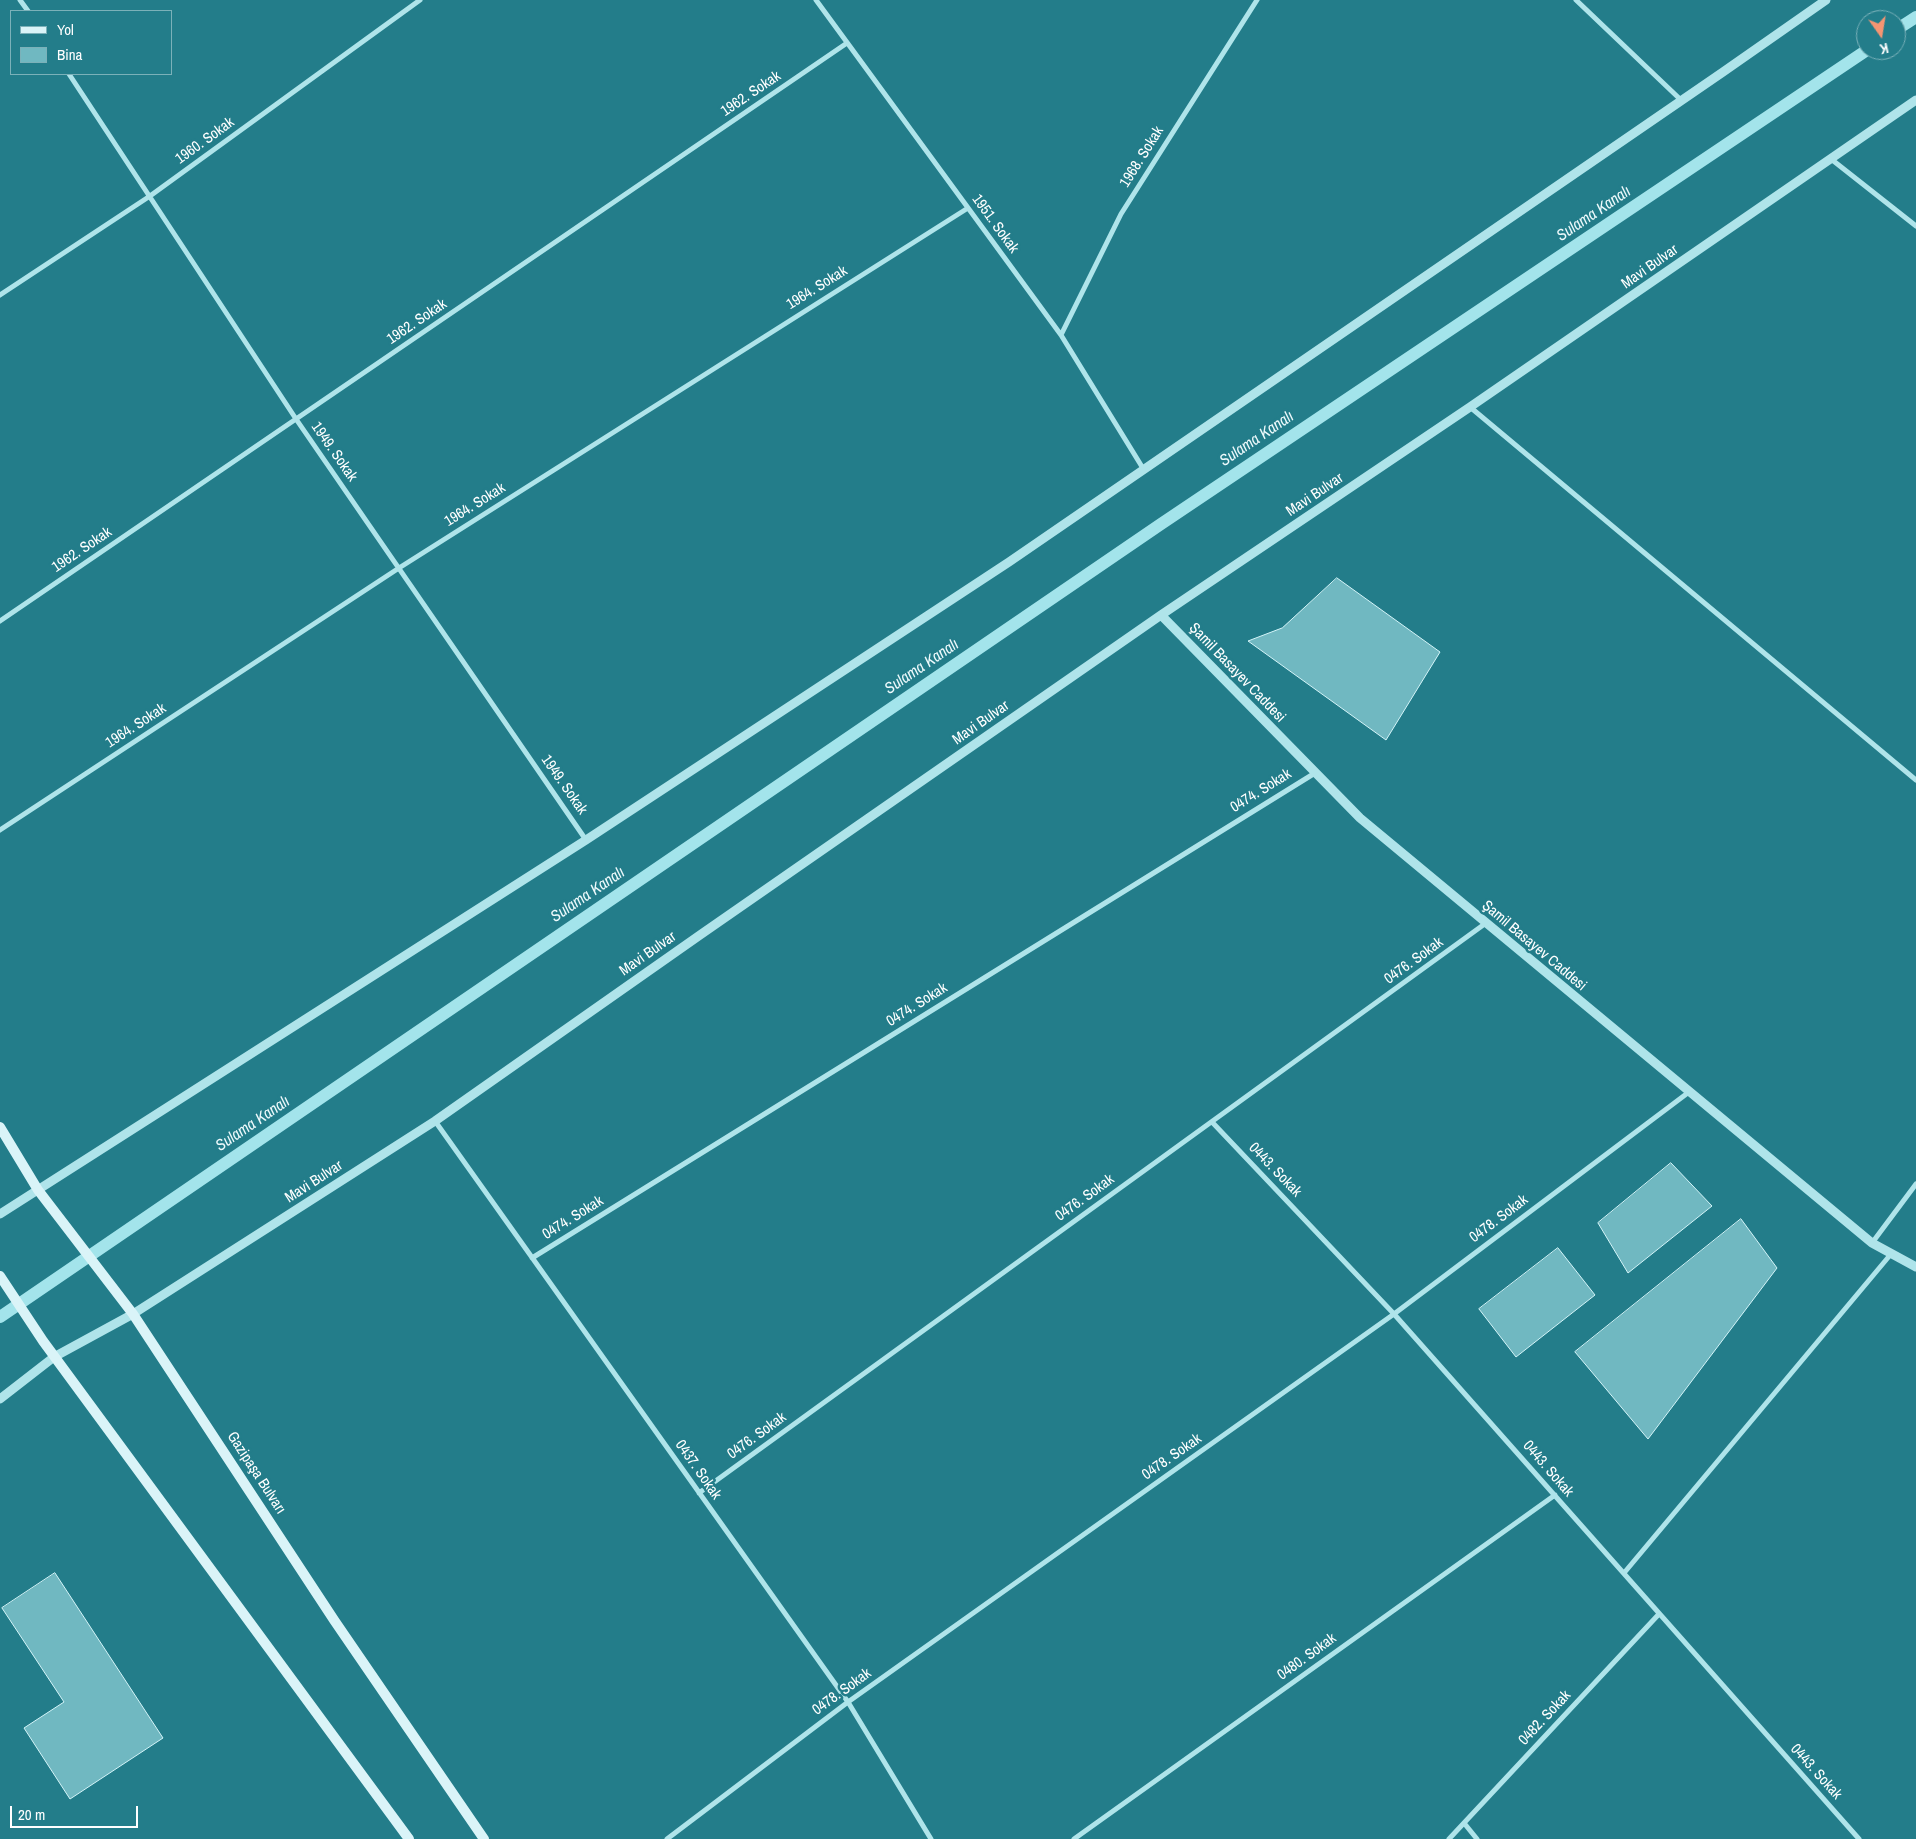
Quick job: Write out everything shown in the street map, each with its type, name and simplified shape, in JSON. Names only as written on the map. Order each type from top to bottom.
[{"type":"main road","name":"Gazipaşa Bulvarı","points":[[0,1127],[38,1190],[58,1213],[133,1314],[334,1620],[484,1839]]},
{"type":"main road","points":[[0,1276],[54,1357],[409,1839]]},
{"type":"street","name":"1960. Sokak","points":[[0,295],[150,196],[420,0]]},
{"type":"street","name":"1951. Sokak","points":[[816,0],[1061,335],[1144,470]]},
{"type":"street","name":"1968. Sokak","points":[[1061,335],[1121,214],[1257,0]]},
{"type":"street","points":[[1576,0],[1682,101]]},
{"type":"street","points":[[0,1214],[586,840],[1009,562],[1682,101],[1826,0]]},
{"type":"street","name":"1962. Sokak","points":[[0,621],[847,43]]},
{"type":"street","name":"1949. Sokak","points":[[70,75],[296,419],[586,840]]},
{"type":"street","name":"Mavi Bulvar","points":[[0,1399],[54,1357],[133,1314],[435,1121],[1161,615],[1470,407],[1916,100]]},
{"type":"street","points":[[1831,159],[1916,226]]},
{"type":"street","name":"1964. Sokak","points":[[0,830],[399,568],[968,208]]},
{"type":"street","points":[[1470,407],[1916,780]]},
{"type":"street","name":"Şamil Basayev Caddesi","points":[[1161,615],[1360,818],[1872,1243],[1916,1267]]},
{"type":"street","name":"0474. Sokak","points":[[532,1258],[1315,773]]},
{"type":"street","name":"0476. Sokak","points":[[699,1493],[1486,923]]},
{"type":"street","name":"0478. Sokak","points":[[667,1839],[848,1702],[1394,1314],[1689,1092]]},
{"type":"street","name":"0437. Sokak","points":[[435,1121],[848,1702],[931,1839]]},
{"type":"street","name":"0443. Sokak","points":[[1212,1122],[1394,1314],[1859,1839]]},
{"type":"street","points":[[1872,1243],[1916,1184]]},
{"type":"street","points":[[1624,1573],[1891,1254]]},
{"type":"street","name":"0480. Sokak","points":[[1074,1839],[1555,1495]]},
{"type":"street","name":"0482. Sokak","points":[[1449,1839],[1660,1614]]},
{"type":"street","points":[[1464,1823],[1477,1839]]},
{"type":"building","points":[[1337,578],[1440,652],[1386,740],[1248,641],[1282,628]]},
{"type":"building","points":[[1671,1163],[1712,1206],[1628,1273],[1598,1223]]},
{"type":"building","points":[[1741,1219],[1777,1268],[1648,1439],[1575,1352]]},
{"type":"building","points":[[1558,1248],[1595,1295],[1516,1357],[1479,1309]]},
{"type":"building","points":[[55,1573],[163,1738],[70,1799],[24,1728],[64,1702],[2,1608]]},
{"type":"waterway","name":"Sulama Kanalı","points":[[1906,24],[1916,17]]},
{"type":"waterway","name":"Sulama Kanalı","points":[[0,1317],[1161,524],[1856,57]]}]
